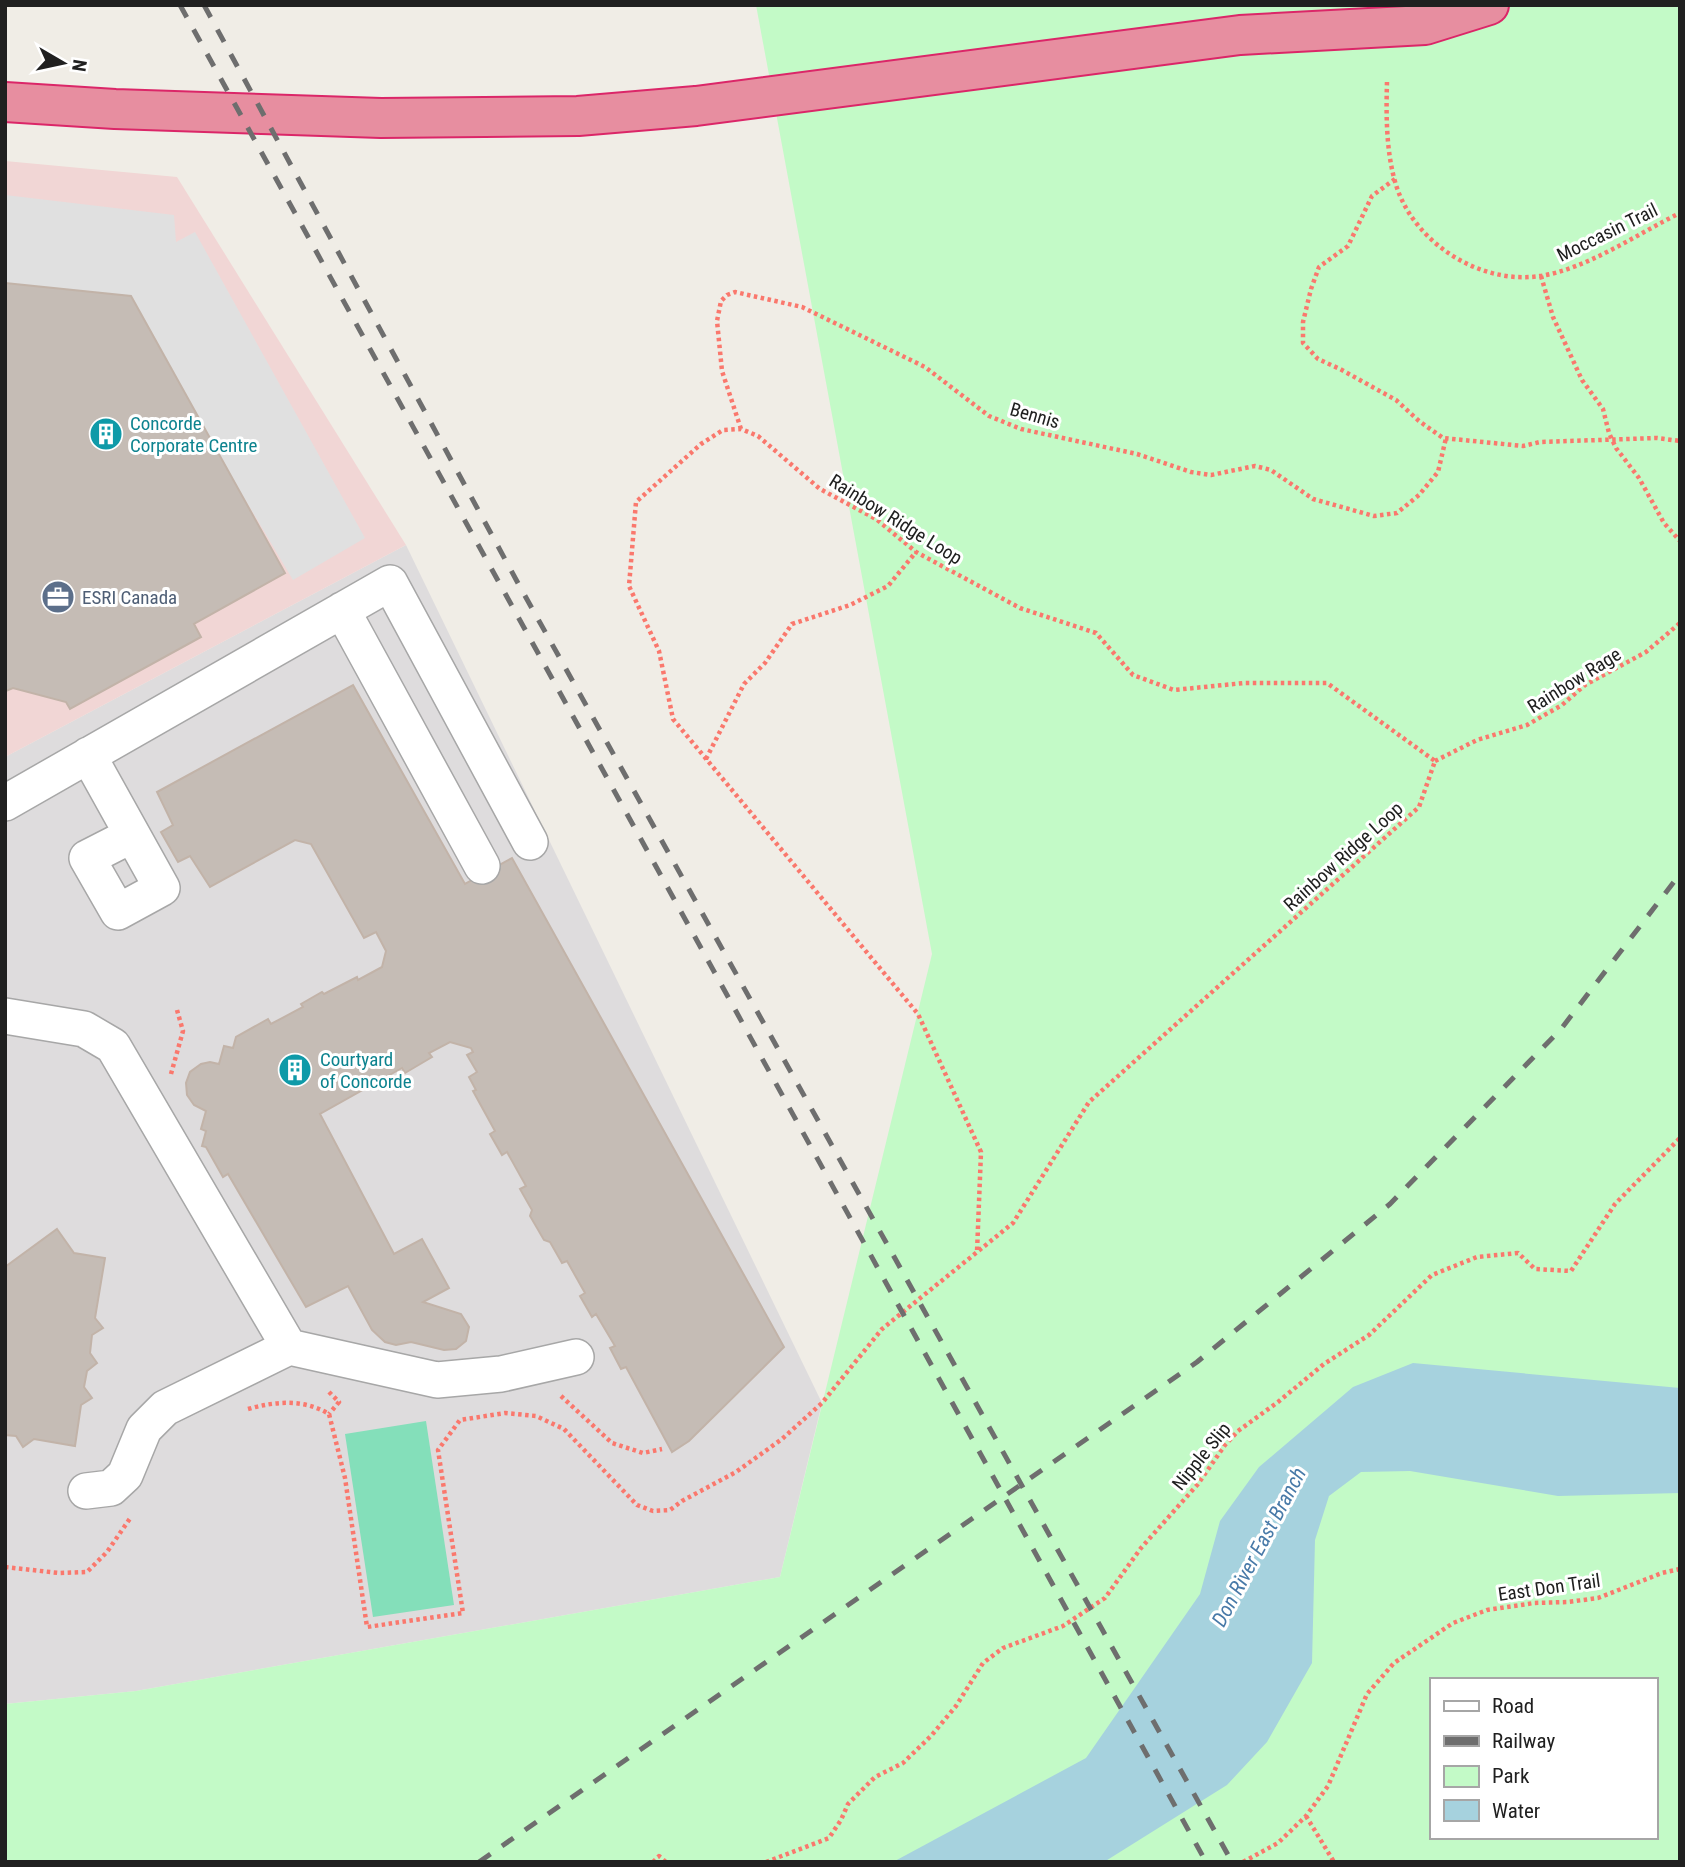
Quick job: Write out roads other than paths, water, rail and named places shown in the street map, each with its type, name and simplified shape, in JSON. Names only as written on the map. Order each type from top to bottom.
[{"type":"highway","points":[[5,102],[115,109],[381,118],[578,116],[696,106],[1240,35],[1425,25],[1489,5]]},
{"type":"lane","points":[[5,803],[390,583],[530,842]]},
{"type":"lane","points":[[342,610],[482,866]]},
{"type":"lane","points":[[88,755],[132,835]]},
{"type":"lane","points":[[5,1016],[84,1029],[113,1046],[289,1347]]},
{"type":"lane","points":[[86,1491],[110,1488],[125,1475],[144,1429],[165,1408],[289,1347],[437,1380],[501,1374],[576,1357]]},
{"type":"water","name":"Don River East Branch","points":[[1413,1363],[1680,1388],[1680,1493],[1558,1496],[1410,1471],[1361,1472],[1329,1496],[1315,1540],[1312,1663],[1267,1742],[1227,1785],[1104,1862],[893,1862],[1086,1758],[1200,1594],[1220,1521],[1259,1467],[1353,1387]]},
{"type":"railway","points":[[180,5],[1206,1862]]},
{"type":"railway","points":[[204,5],[519,585],[1232,1862]]},
{"type":"railway","points":[[479,1862],[1197,1362],[1390,1204],[1561,1029],[1680,874]]},
{"type":"place","name":"Concorde Corporate Centre","points":[[106,434]]},
{"type":"place","name":"ESRI Canada","points":[[58,597]]},
{"type":"place","name":"Courtyard of Concorde","points":[[295,1070]]}]
